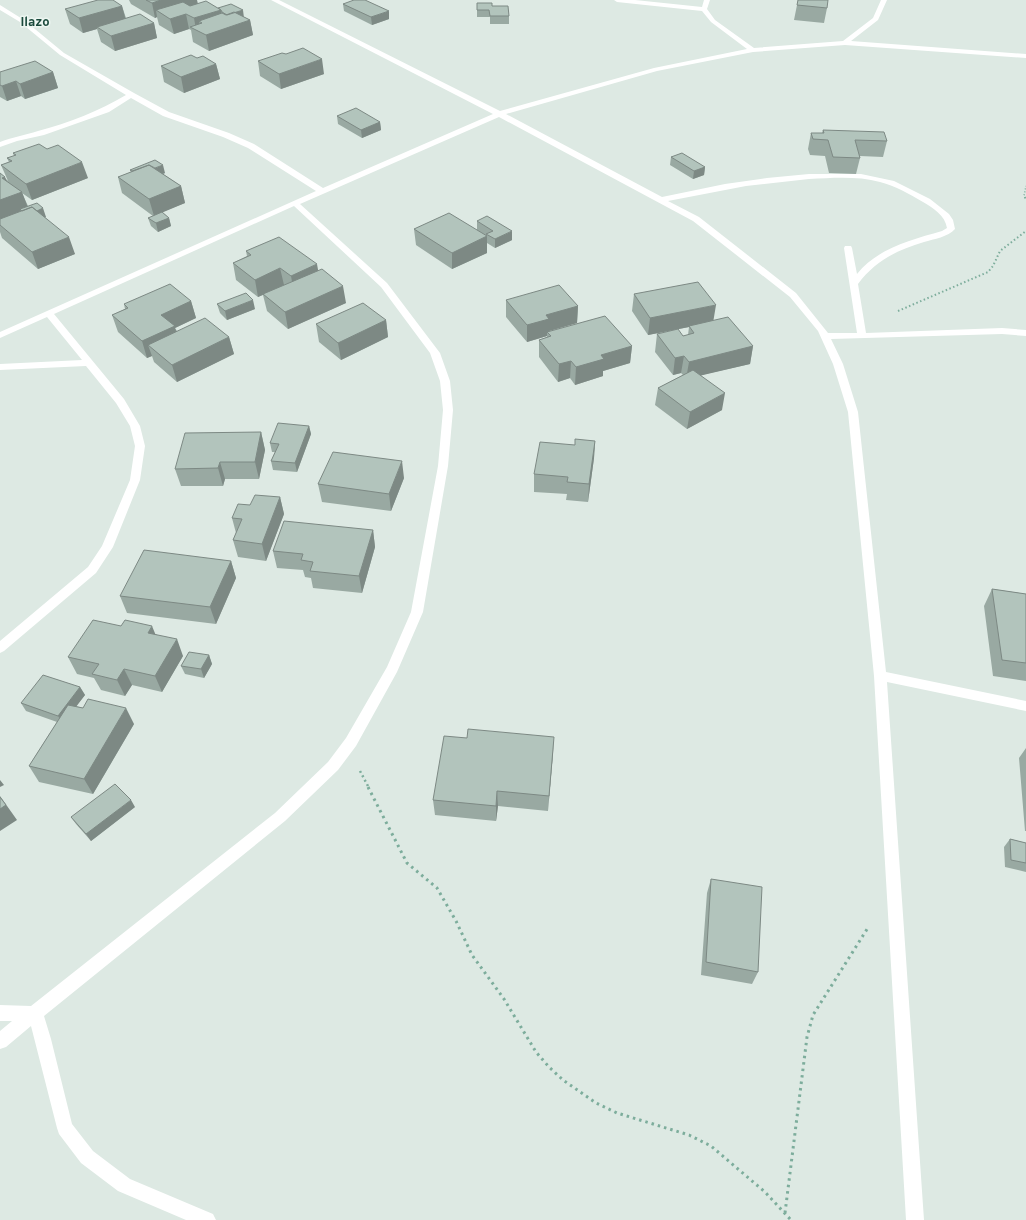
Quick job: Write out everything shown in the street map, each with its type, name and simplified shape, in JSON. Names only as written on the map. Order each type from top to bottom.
[{"type":"street","points":[[274,0],[499,114],[696,219],[793,295],[822,330],[838,364],[853,412],[880,676],[915,1220]]},
{"type":"street","points":[[617,0],[704,9],[713,21],[753,50]]},
{"type":"street","points":[[704,9],[707,0]]},
{"type":"street","points":[[845,43],[876,19],[884,0]]},
{"type":"street","points":[[0,7],[22,21],[62,54],[131,95],[166,114],[226,135],[251,146],[322,191]]},
{"type":"street","points":[[0,335],[322,191],[499,114],[656,69],[753,50],[845,43],[1026,56]]},
{"type":"street","points":[[0,144],[41,133],[106,110],[131,95]]},
{"type":"street","points":[[661,200],[722,186],[773,178],[801,176],[860,177],[892,183],[920,197],[943,212],[951,223],[951,229],[945,232],[902,246],[872,262],[854,284]]},
{"type":"street","points":[[0,1041],[280,817],[333,766],[351,742],[393,668],[417,612],[443,466],[447,403],[445,381],[435,353],[384,285],[295,203]]},
{"type":"street","points":[[848,248],[862,336]]},
{"type":"street","points":[[0,648],[92,570],[107,547],[135,480],[140,446],[135,426],[120,401],[48,313]]},
{"type":"street","points":[[824,336],[862,336],[1002,330],[1026,333]]},
{"type":"street","points":[[0,367],[88,362]]},
{"type":"street","points":[[880,676],[1026,706]]},
{"type":"street","points":[[0,1013],[35,1014]]},
{"type":"street","points":[[35,1014],[43,1039],[65,1128],[87,1158],[124,1185],[207,1220]]},
{"type":"path","points":[[1026,186],[1024,196],[1026,200]]},
{"type":"path","points":[[860,324],[910,307],[942,291],[988,272],[993,266],[1000,251],[1026,231]]},
{"type":"path","points":[[351,742],[358,766],[407,863],[438,888],[472,955],[485,975],[504,999],[536,1052],[549,1067],[563,1080],[617,1114],[689,1135],[711,1146],[754,1182],[791,1220]]},
{"type":"path","points":[[785,1213],[807,1037],[813,1015],[844,969],[856,945],[893,891]]},
{"type":"building","points":[[98,0],[113,0],[122,6],[79,18],[65,9]]},
{"type":"building","points":[[146,0],[161,0],[152,3]]},
{"type":"building","points":[[354,0],[365,0],[389,11],[371,17],[343,4]]},
{"type":"building","points":[[798,0],[828,0],[827,8],[797,5]]},
{"type":"building","points":[[206,1],[221,10],[194,18],[186,14],[170,19],[156,10],[183,2],[190,6]]},
{"type":"building","points":[[477,3],[492,3],[492,6],[508,6],[509,16],[490,16],[489,10],[477,10]]},
{"type":"building","points":[[231,4],[243,10],[227,15],[218,8]]},
{"type":"building","points":[[234,12],[250,20],[206,35],[190,27],[202,23],[199,21],[222,13],[226,15]]},
{"type":"building","points":[[140,14],[154,23],[111,36],[97,27]]},
{"type":"building","points":[[303,48],[322,59],[279,74],[258,61],[282,53],[286,54]]},
{"type":"building","points":[[191,55],[197,58],[203,56],[216,64],[181,77],[161,66]]},
{"type":"building","points":[[35,61],[53,72],[20,84],[16,81],[2,86],[0,85],[0,72]]},
{"type":"building","points":[[356,108],[380,122],[361,130],[337,116]]},
{"type":"building","points":[[823,130],[884,132],[887,141],[855,140],[860,158],[833,157],[828,140],[813,139],[811,133],[824,133]]},
{"type":"building","points":[[39,144],[47,149],[58,145],[82,162],[26,184],[1,165],[12,161],[7,158],[16,155],[13,153]]},
{"type":"building","points":[[682,153],[705,167],[694,171],[671,157]]},
{"type":"building","points":[[155,160],[163,165],[155,168],[149,165],[132,171],[130,170]]},
{"type":"building","points":[[149,165],[181,186],[149,199],[118,177]]},
{"type":"building","points":[[0,173],[5,177],[2,178],[22,192],[0,200]]},
{"type":"building","points":[[37,203],[43,208],[37,211],[32,207],[22,211],[20,209]]},
{"type":"building","points":[[32,207],[69,237],[32,252],[0,225],[0,219]]},
{"type":"building","points":[[162,212],[169,218],[156,223],[148,218]]},
{"type":"building","points":[[449,213],[487,236],[452,253],[414,229]]},
{"type":"building","points":[[487,216],[512,231],[495,239],[486,234],[493,231],[477,221]]},
{"type":"building","points":[[279,237],[317,264],[291,276],[280,268],[255,280],[233,263],[251,255],[246,251]]},
{"type":"building","points":[[322,269],[343,286],[285,312],[263,294]]},
{"type":"building","points":[[698,282],[716,305],[650,318],[634,294]]},
{"type":"building","points":[[170,284],[191,301],[161,315],[175,326],[142,341],[112,315],[128,308],[124,304]]},
{"type":"building","points":[[559,285],[578,306],[546,315],[549,319],[527,325],[506,300]]},
{"type":"building","points":[[246,293],[253,300],[225,311],[217,304]]},
{"type":"building","points":[[363,303],[386,320],[338,343],[316,324]]},
{"type":"building","points":[[605,316],[632,346],[601,355],[604,359],[576,367],[571,361],[559,364],[539,340],[551,336],[547,332]]},
{"type":"building","points":[[728,317],[753,346],[689,362],[684,356],[675,358],[657,334],[678,329],[683,336],[694,333],[689,326]]},
{"type":"building","points":[[205,318],[229,337],[172,365],[148,345]]},
{"type":"building","points":[[693,370],[725,393],[690,412],[658,388]]},
{"type":"building","points":[[278,423],[309,426],[295,463],[271,461],[279,444],[270,443]]},
{"type":"building","points":[[261,432],[255,462],[220,462],[218,468],[175,469],[185,433]]},
{"type":"building","points":[[575,439],[595,441],[589,484],[567,482],[568,477],[534,474],[540,442],[575,445]]},
{"type":"building","points":[[333,452],[402,461],[389,494],[318,484]]},
{"type":"building","points":[[255,495],[280,497],[262,544],[233,540],[242,519],[232,518],[238,504],[250,505]]},
{"type":"building","points":[[284,521],[373,530],[359,576],[310,571],[313,562],[301,560],[303,554],[273,551]]},
{"type":"building","points":[[144,550],[231,561],[210,607],[120,596]]},
{"type":"building","points":[[992,589],[1026,594],[1026,663],[1002,660]]},
{"type":"building","points":[[93,620],[121,626],[125,620],[152,626],[148,633],[177,639],[155,676],[124,669],[117,680],[92,674],[99,664],[68,657]]},
{"type":"building","points":[[189,652],[209,655],[201,669],[181,666]]},
{"type":"building","points":[[43,675],[80,687],[58,716],[21,703]]},
{"type":"building","points":[[88,699],[126,708],[84,779],[29,766],[68,705],[83,708]]},
{"type":"building","points":[[468,729],[554,737],[549,796],[497,791],[496,806],[433,800],[444,736],[467,738]]},
{"type":"building","points":[[115,784],[131,800],[86,834],[71,817]]},
{"type":"building","points":[[0,797],[6,805],[0,809]]},
{"type":"building","points":[[1010,839],[1026,843],[1026,863],[1011,860]]},
{"type":"building","points":[[711,879],[762,887],[758,972],[706,962]]},
{"type":"district","name":"Ilazo","points":[[35,23]]}]
